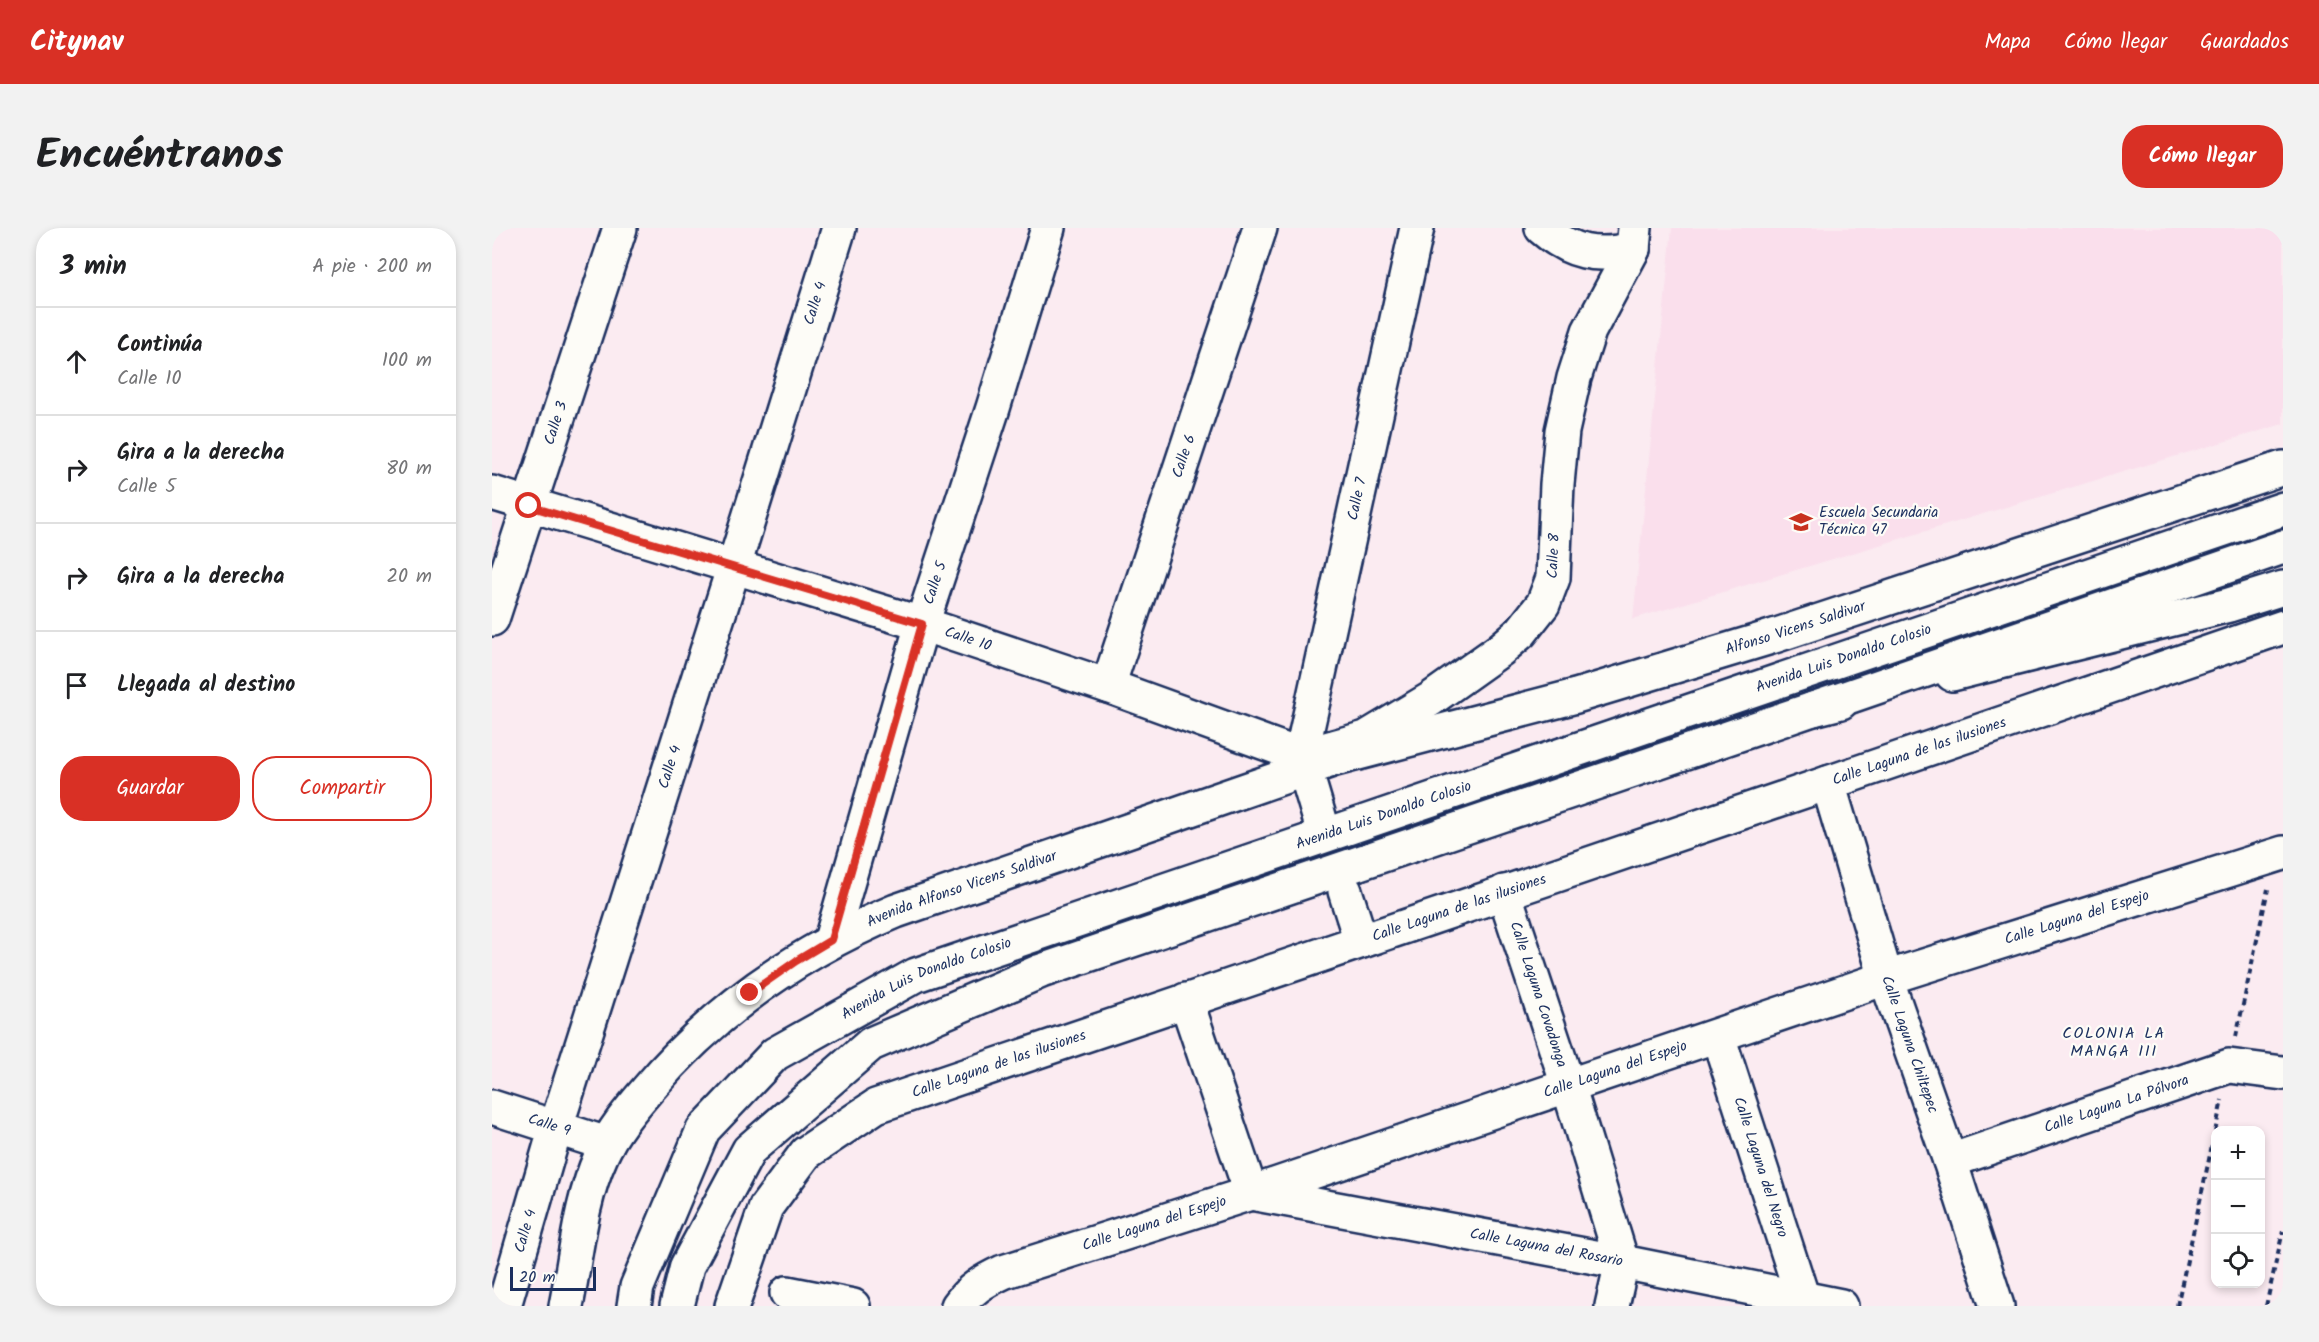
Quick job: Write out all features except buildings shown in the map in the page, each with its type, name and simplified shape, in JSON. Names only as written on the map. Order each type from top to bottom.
[{"type":"main road","name":"Calle 3","points":[[492,619],[620,228]]},
{"type":"main road","name":"Calle 4","points":[[504,1306],[556,1127],[734,566],[838,228]]},
{"type":"main road","name":"Calle 5","points":[[831,940],[922,624],[993,408],[1048,228]]},
{"type":"main road","name":"Calle 6","points":[[1108,686],[1260,228]]},
{"type":"main road","name":"Calle 7","points":[[1302,763],[1417,228]]},
{"type":"main road","points":[[1542,228],[1559,243],[1593,254],[1617,253],[1634,239]]},
{"type":"main road","name":"Calle 8","points":[[1302,763],[1366,738],[1431,699],[1500,650],[1521,632],[1543,604],[1553,578],[1557,483],[1562,431],[1574,378],[1589,331],[1634,239]]},
{"type":"main road","name":"Alfonso Vicens Saldivar","points":[[1302,763],[1335,759],[1576,696],[1760,640],[2283,468]]},
{"type":"main road","name":"Calle 10","points":[[492,493],[922,624],[1108,686],[1302,763]]},
{"type":"main road","name":"Avenida Luis Donaldo Colosio","points":[[634,1306],[638,1287],[703,1130],[775,1054],[916,975],[2283,509]]},
{"type":"main road","points":[[677,1306],[687,1266],[749,1150],[871,1044],[1041,971],[2283,547]]},
{"type":"main road","points":[[1813,709],[2218,608],[2283,588]]},
{"type":"main road","name":"Calle Laguna de las ilusiones","points":[[732,1306],[766,1207],[806,1153],[876,1106],[2283,627]]},
{"type":"main road","points":[[1302,763],[1322,823]]},
{"type":"main road","name":"Avenida Alfonso Vicens Saldivar","points":[[566,1306],[588,1197],[595,1172],[607,1144],[631,1109],[655,1081],[704,1031],[758,988],[831,940],[896,911],[1302,763]]},
{"type":"main road","name":"Calle Laguna Chiltepec","points":[[1828,783],[1886,978],[1950,1161],[1997,1306]]},
{"type":"main road","name":"Calle Laguna del Espejo","points":[[957,1306],[967,1293],[983,1281],[1002,1272],[1251,1193],[1886,978],[2283,853]]},
{"type":"main road","points":[[1345,891],[1361,941]]},
{"type":"main road","name":"Calle Laguna Covadonga","points":[[1504,892],[1568,1085],[1622,1262],[1612,1306]]},
{"type":"main road","points":[[1186,1000],[1251,1193]]},
{"type":"main road","name":"Calle Laguna del Negro","points":[[1718,1036],[1803,1299]]},
{"type":"main road","name":"Calle Laguna La Pólvora","points":[[1950,1161],[2229,1066],[2283,1073]]},
{"type":"main road","name":"Calle 9","points":[[492,1107],[607,1144]]},
{"type":"main road","name":"Calle Laguna del Rosario","points":[[1251,1193],[1622,1262],[1841,1306]]},
{"type":"main road","points":[[788,1293],[853,1306]]},
{"type":"path","points":[[2266,1306],[2283,1232]]},
{"type":"shaded area","name":"Escuela Secundaria Técnica 47","points":[[1672,228],[2283,228],[2283,424],[1633,619]]},
{"type":"place","name":"Escuela Secundaria Técnica 47","points":[[1801,522]]},
{"type":"district","name":"COLONIA LA MANGA III","points":[[2114,1042]]},
{"type":"route","points":[[529,506],[922,624],[831,940],[750,993]]}]
